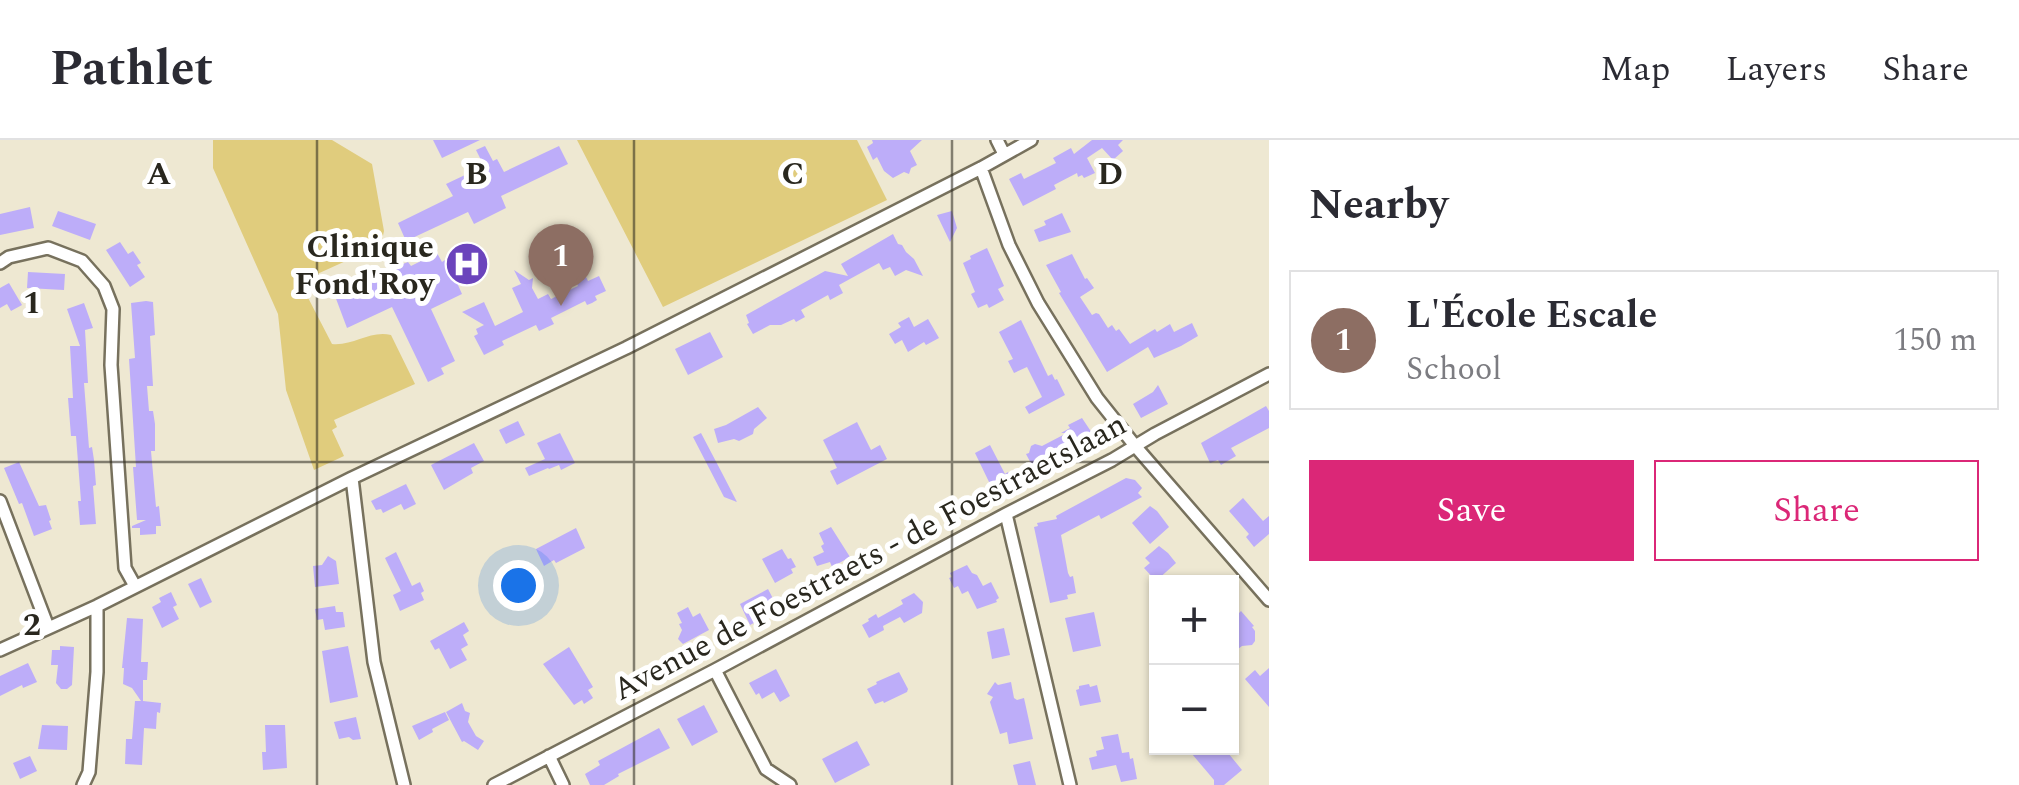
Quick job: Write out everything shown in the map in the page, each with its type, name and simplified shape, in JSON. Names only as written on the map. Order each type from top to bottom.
[{"type":"street","points":[[997,140],[1004,154]]},
{"type":"street","points":[[0,650],[626,348],[1031,140]]},
{"type":"street","points":[[981,168],[1010,245],[1038,303],[1097,398],[1269,600]]},
{"type":"street","points":[[0,263],[9,257],[48,248],[82,261],[104,286],[113,310],[111,365],[126,568],[135,586]]},
{"type":"street","name":"Avenue de Foestraets - de Foestraetslaan","points":[[494,785],[1269,374]]},
{"type":"street","points":[[352,478],[374,662],[404,785]]},
{"type":"street","points":[[0,501],[48,628]]},
{"type":"street","points":[[1006,514],[1070,785]]},
{"type":"street","points":[[83,785],[89,772],[97,606]]},
{"type":"street","points":[[715,670],[766,769],[790,785]]},
{"type":"street","points":[[549,756],[563,785]]},
{"type":"shaded area","points":[[213,140],[332,140],[372,164],[384,231],[381,245],[304,280],[304,290],[332,344],[391,335],[415,384],[334,420],[337,427],[332,430],[344,456],[314,470],[286,390],[278,314],[213,168]]},
{"type":"shaded area","points":[[577,140],[857,140],[887,200],[663,307]]},
{"type":"building","points":[[433,140],[480,140],[442,158]]},
{"type":"building","points":[[872,140],[922,140],[910,151],[917,165],[909,174],[904,172],[893,178],[877,157],[873,160],[867,147]]},
{"type":"building","points":[[1092,140],[1123,140],[1118,145],[1123,151],[1113,160],[1102,148],[1087,158],[1095,173],[1084,178],[1077,173],[1023,206],[1009,179],[1021,173],[1024,179],[1056,163],[1053,158],[1071,148],[1074,154]]},
{"type":"building","points":[[485,146],[504,172],[559,146],[568,164],[501,196],[506,208],[474,224],[468,212],[406,241],[398,223],[453,196],[446,184],[484,166],[476,150]]},
{"type":"building","points":[[30,207],[34,228],[0,235],[0,214]]},
{"type":"building","points":[[58,211],[96,224],[90,240],[52,226]]},
{"type":"building","points":[[952,211],[957,228],[950,242],[937,215]]},
{"type":"building","points":[[1062,213],[1071,232],[1039,242],[1034,230]]},
{"type":"building","points":[[893,234],[923,276],[906,270],[895,276],[890,267],[883,270],[879,263],[839,285],[843,293],[830,300],[828,295],[801,310],[805,317],[770,325],[753,334],[746,315],[825,271],[848,276],[841,264]]},
{"type":"building","points":[[120,242],[128,254],[133,251],[145,277],[130,287],[106,250]]},
{"type":"building","points":[[987,248],[1004,286],[998,289],[1004,300],[989,308],[987,304],[978,308],[963,263]]},
{"type":"building","points":[[437,253],[442,262],[448,258],[462,294],[431,309],[455,361],[441,368],[444,374],[428,382],[392,307],[347,328],[335,296],[377,274],[408,262],[411,266]]},
{"type":"building","points":[[1072,254],[1094,288],[1080,297],[1092,315],[1099,314],[1108,328],[1112,325],[1116,331],[1119,329],[1130,344],[1170,324],[1174,332],[1192,323],[1198,336],[1154,358],[1148,347],[1107,372],[1046,265]]},
{"type":"building","points":[[514,270],[529,280],[533,278],[532,288],[538,299],[548,294],[551,299],[578,286],[576,281],[586,277],[588,281],[599,276],[606,291],[595,296],[597,300],[592,303],[587,305],[585,301],[551,318],[554,324],[539,331],[536,325],[502,341],[504,345],[484,355],[474,336],[478,334],[476,329],[484,325],[462,312],[484,302],[495,326],[523,312],[512,288],[521,284]]},
{"type":"building","points":[[28,272],[65,274],[64,290],[27,288]]},
{"type":"building","points":[[9,283],[22,305],[11,311],[7,304],[0,308],[0,288]]},
{"type":"building","points":[[153,302],[153,386],[147,386],[149,411],[153,411],[155,424],[155,451],[151,451],[161,526],[156,526],[156,534],[140,535],[140,528],[132,528],[146,520],[137,520],[129,359],[135,358],[131,303]]},
{"type":"building","points":[[84,303],[93,328],[85,330],[88,383],[84,383],[89,448],[92,447],[94,460],[96,524],[80,525],[76,436],[71,436],[68,398],[73,398],[70,346],[80,346],[67,309]]},
{"type":"building","points":[[909,317],[914,327],[928,319],[939,338],[908,352],[902,340],[895,344],[889,334]]},
{"type":"building","points":[[1021,320],[1048,376],[1052,374],[1057,379],[1065,395],[1029,414],[1025,407],[1042,397],[1027,367],[1014,373],[1008,361],[1013,359],[999,332]]},
{"type":"building","points":[[710,332],[723,357],[688,375],[675,349]]},
{"type":"building","points":[[1158,385],[1168,404],[1141,418],[1133,404]]},
{"type":"building","points":[[1266,406],[1269,428],[1231,448],[1236,456],[1221,465],[1218,460],[1210,463],[1201,443]]},
{"type":"building","points":[[758,407],[767,418],[753,434],[739,441],[718,443],[714,429]]},
{"type":"building","points":[[1082,418],[1092,433],[1088,433],[1093,450],[1084,448],[1036,473],[1026,454],[1031,446],[1042,446],[1067,433],[1061,433]]},
{"type":"building","points":[[518,421],[525,435],[506,444],[499,430]]},
{"type":"building","points":[[857,422],[871,450],[880,445],[887,459],[837,485],[830,471],[837,468],[823,440]]},
{"type":"building","points":[[560,433],[575,463],[529,476],[525,468],[545,459],[537,443]]},
{"type":"building","points":[[701,433],[737,502],[724,497],[693,437]]},
{"type":"building","points":[[474,443],[484,461],[471,468],[473,473],[444,490],[431,465]]},
{"type":"building","points":[[990,445],[1013,482],[976,500],[974,496],[990,484],[975,453]]},
{"type":"building","points":[[19,462],[39,506],[46,505],[51,520],[52,529],[34,536],[4,468]]},
{"type":"building","points":[[1126,478],[1135,480],[1142,488],[1138,493],[1142,497],[1061,535],[1076,593],[1050,603],[1034,527],[1057,519],[1056,516]]},
{"type":"building","points":[[406,484],[416,504],[404,510],[401,504],[383,513],[376,510],[371,501]]},
{"type":"building","points":[[1243,498],[1263,521],[1269,516],[1269,534],[1254,547],[1246,537],[1249,534],[1229,511]]},
{"type":"building","points":[[1150,506],[1169,527],[1150,544],[1132,523]]},
{"type":"building","points":[[831,527],[850,557],[832,567],[830,562],[817,566],[813,557],[824,552],[819,533]]},
{"type":"building","points":[[576,528],[585,548],[544,566],[536,549]]},
{"type":"building","points":[[1159,546],[1176,563],[1163,575],[1150,575],[1144,568],[1150,563],[1145,558]]},
{"type":"building","points":[[782,549],[796,567],[775,583],[762,559]]},
{"type":"building","points":[[396,552],[412,586],[420,582],[424,591],[424,600],[400,611],[393,595],[401,591],[385,558]]},
{"type":"building","points":[[328,556],[336,561],[339,584],[315,587],[313,566],[322,565]]},
{"type":"building","points":[[967,565],[983,586],[991,582],[999,598],[997,602],[977,609],[968,591],[962,594],[958,586],[954,588],[950,573]]},
{"type":"building","points":[[201,578],[212,602],[200,608],[188,584]]},
{"type":"building","points":[[768,589],[779,610],[750,625],[740,604]]},
{"type":"building","points":[[171,592],[179,619],[162,628],[152,607]]},
{"type":"building","points":[[914,593],[923,602],[922,613],[904,623],[900,617],[869,638],[862,625],[868,619],[876,614],[878,618],[903,604],[901,600]]},
{"type":"building","points":[[335,606],[336,612],[343,612],[345,627],[325,630],[315,609]]},
{"type":"building","points":[[688,607],[693,617],[700,613],[709,630],[683,644],[678,639],[682,623],[677,613]]},
{"type":"building","points":[[1241,611],[1255,631],[1252,645],[1239,648]]},
{"type":"building","points":[[1094,612],[1101,646],[1073,652],[1065,618]]},
{"type":"building","points":[[127,618],[143,619],[141,662],[148,662],[143,701],[161,703],[156,729],[144,728],[142,765],[125,764],[135,701],[141,701],[132,688],[123,684]]},
{"type":"building","points":[[464,622],[469,631],[463,635],[468,645],[461,649],[467,660],[450,669],[439,648],[435,650],[430,641]]},
{"type":"building","points":[[1004,628],[1010,655],[992,659],[987,632]]},
{"type":"building","points":[[60,646],[74,647],[72,685],[67,689],[56,683],[58,665],[51,665],[52,650],[60,650]]},
{"type":"building","points":[[348,646],[358,697],[330,703],[322,651]]},
{"type":"building","points":[[569,647],[593,687],[588,690],[593,698],[584,704],[582,700],[574,705],[543,664]]},
{"type":"building","points":[[28,663],[37,682],[0,696],[0,676]]},
{"type":"building","points":[[1269,668],[1269,707],[1245,679],[1255,670],[1260,676]]},
{"type":"building","points":[[776,669],[790,696],[780,702],[774,692],[762,699],[749,683]]},
{"type":"building","points":[[899,672],[907,692],[875,704],[867,689]]},
{"type":"building","points":[[995,682],[1011,682],[1014,698],[1024,698],[1033,739],[1009,744],[1007,732],[1000,734],[990,702],[993,697],[987,694]]},
{"type":"building","points":[[1097,685],[1101,702],[1080,706],[1076,690]]},
{"type":"building","points":[[462,703],[470,713],[468,722],[476,736],[484,741],[478,750],[462,742],[446,712]]},
{"type":"building","points":[[704,705],[718,732],[692,746],[677,719]]},
{"type":"building","points":[[445,712],[449,720],[419,740],[412,726]]},
{"type":"building","points":[[356,717],[361,739],[339,739],[334,722]]},
{"type":"building","points":[[42,725],[68,726],[67,750],[38,749]]},
{"type":"building","points":[[265,725],[285,725],[287,768],[263,770]]},
{"type":"building","points":[[659,728],[670,748],[604,785],[590,785],[585,774],[600,765],[598,761]]},
{"type":"building","points":[[1118,734],[1122,753],[1129,752],[1130,759],[1133,758],[1137,779],[1121,782],[1116,765],[1092,770],[1089,758],[1104,749],[1101,737]]},
{"type":"building","points":[[857,741],[870,765],[835,783],[822,759]]},
{"type":"building","points":[[1193,755],[1230,755],[1242,770],[1224,785],[1214,785]]},
{"type":"building","points":[[30,756],[37,771],[20,779],[13,763]]},
{"type":"building","points":[[1030,761],[1036,785],[1018,785],[1013,765]]},
{"type":"place","name":"Clinique Fond'Roy","points":[[467,264]]},
{"type":"place","name":"L'École Escale","points":[[561,306]]}]
